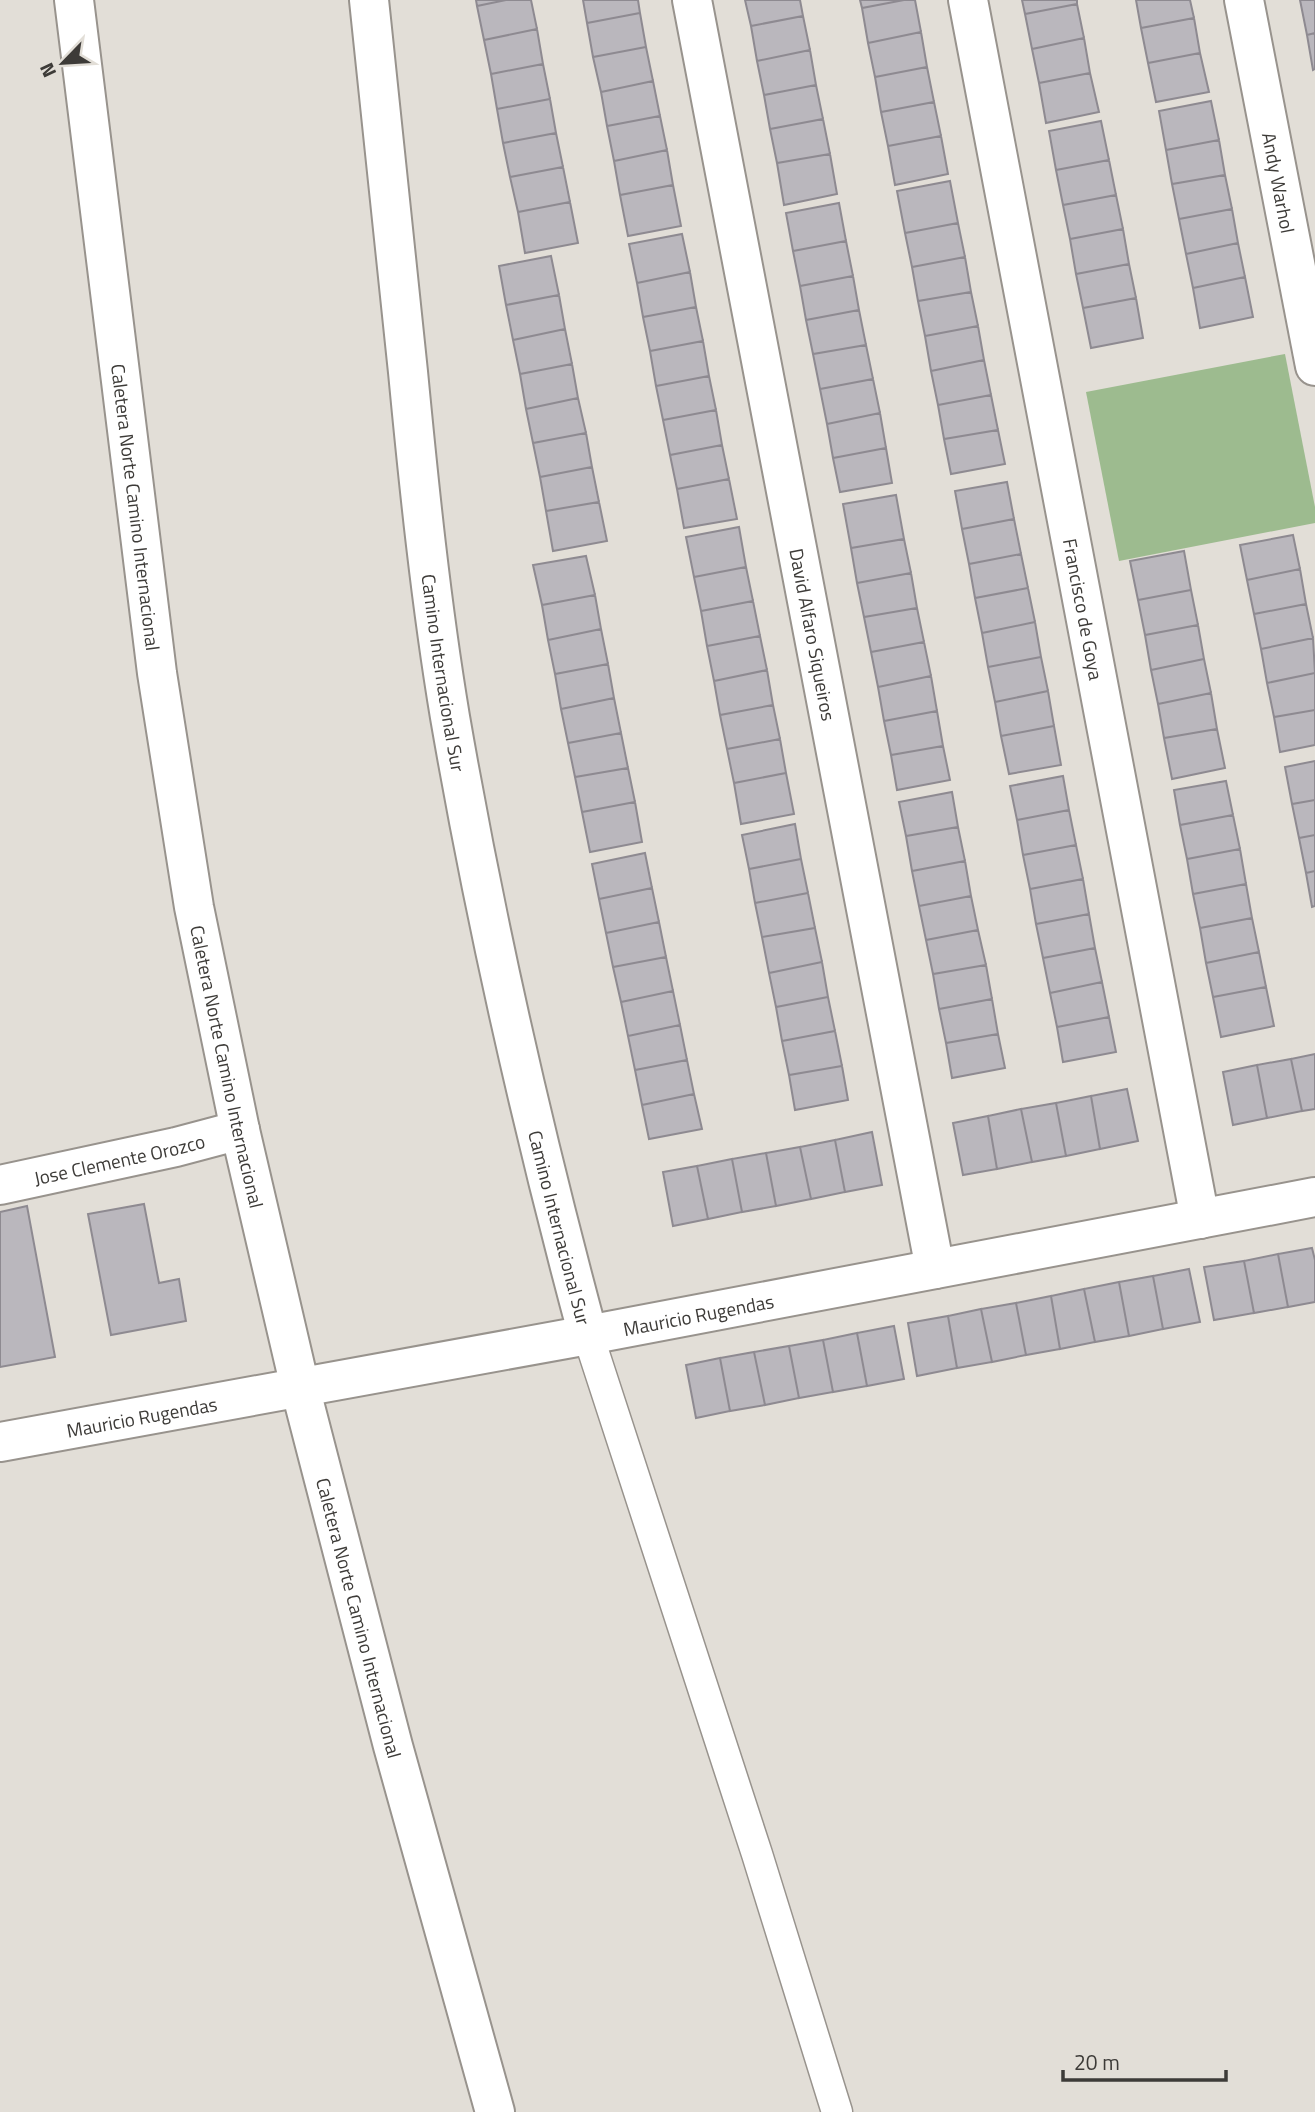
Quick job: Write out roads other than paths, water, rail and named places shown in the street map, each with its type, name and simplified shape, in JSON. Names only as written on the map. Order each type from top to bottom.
[{"type":"street","name":"Caletera Norte Camino Internacional","points":[[74,0],[157,673],[194,907],[240,1130],[300,1387],[397,1759],[495,2112]]},
{"type":"street","name":"Camino Internacional Sur","points":[[369,0],[424,536],[450,714],[482,892],[513,1038],[547,1183],[588,1335]]},
{"type":"street","name":"David Alfaro Siqueiros","points":[[692,0],[935,1269]]},
{"type":"street","name":"Francisco de Goya","points":[[968,0],[1200,1219]]},
{"type":"street","name":"Andy Warhol","points":[[1244,0],[1315,366]]},
{"type":"street","name":"Jose Clemente Orozco","points":[[0,1185],[176,1147],[240,1130]]},
{"type":"street","name":"Mauricio Rugendas","points":[[0,1442],[588,1335],[1315,1197]]},
{"type":"lane","points":[[588,1335],[757,1854],[837,2112]]}]
